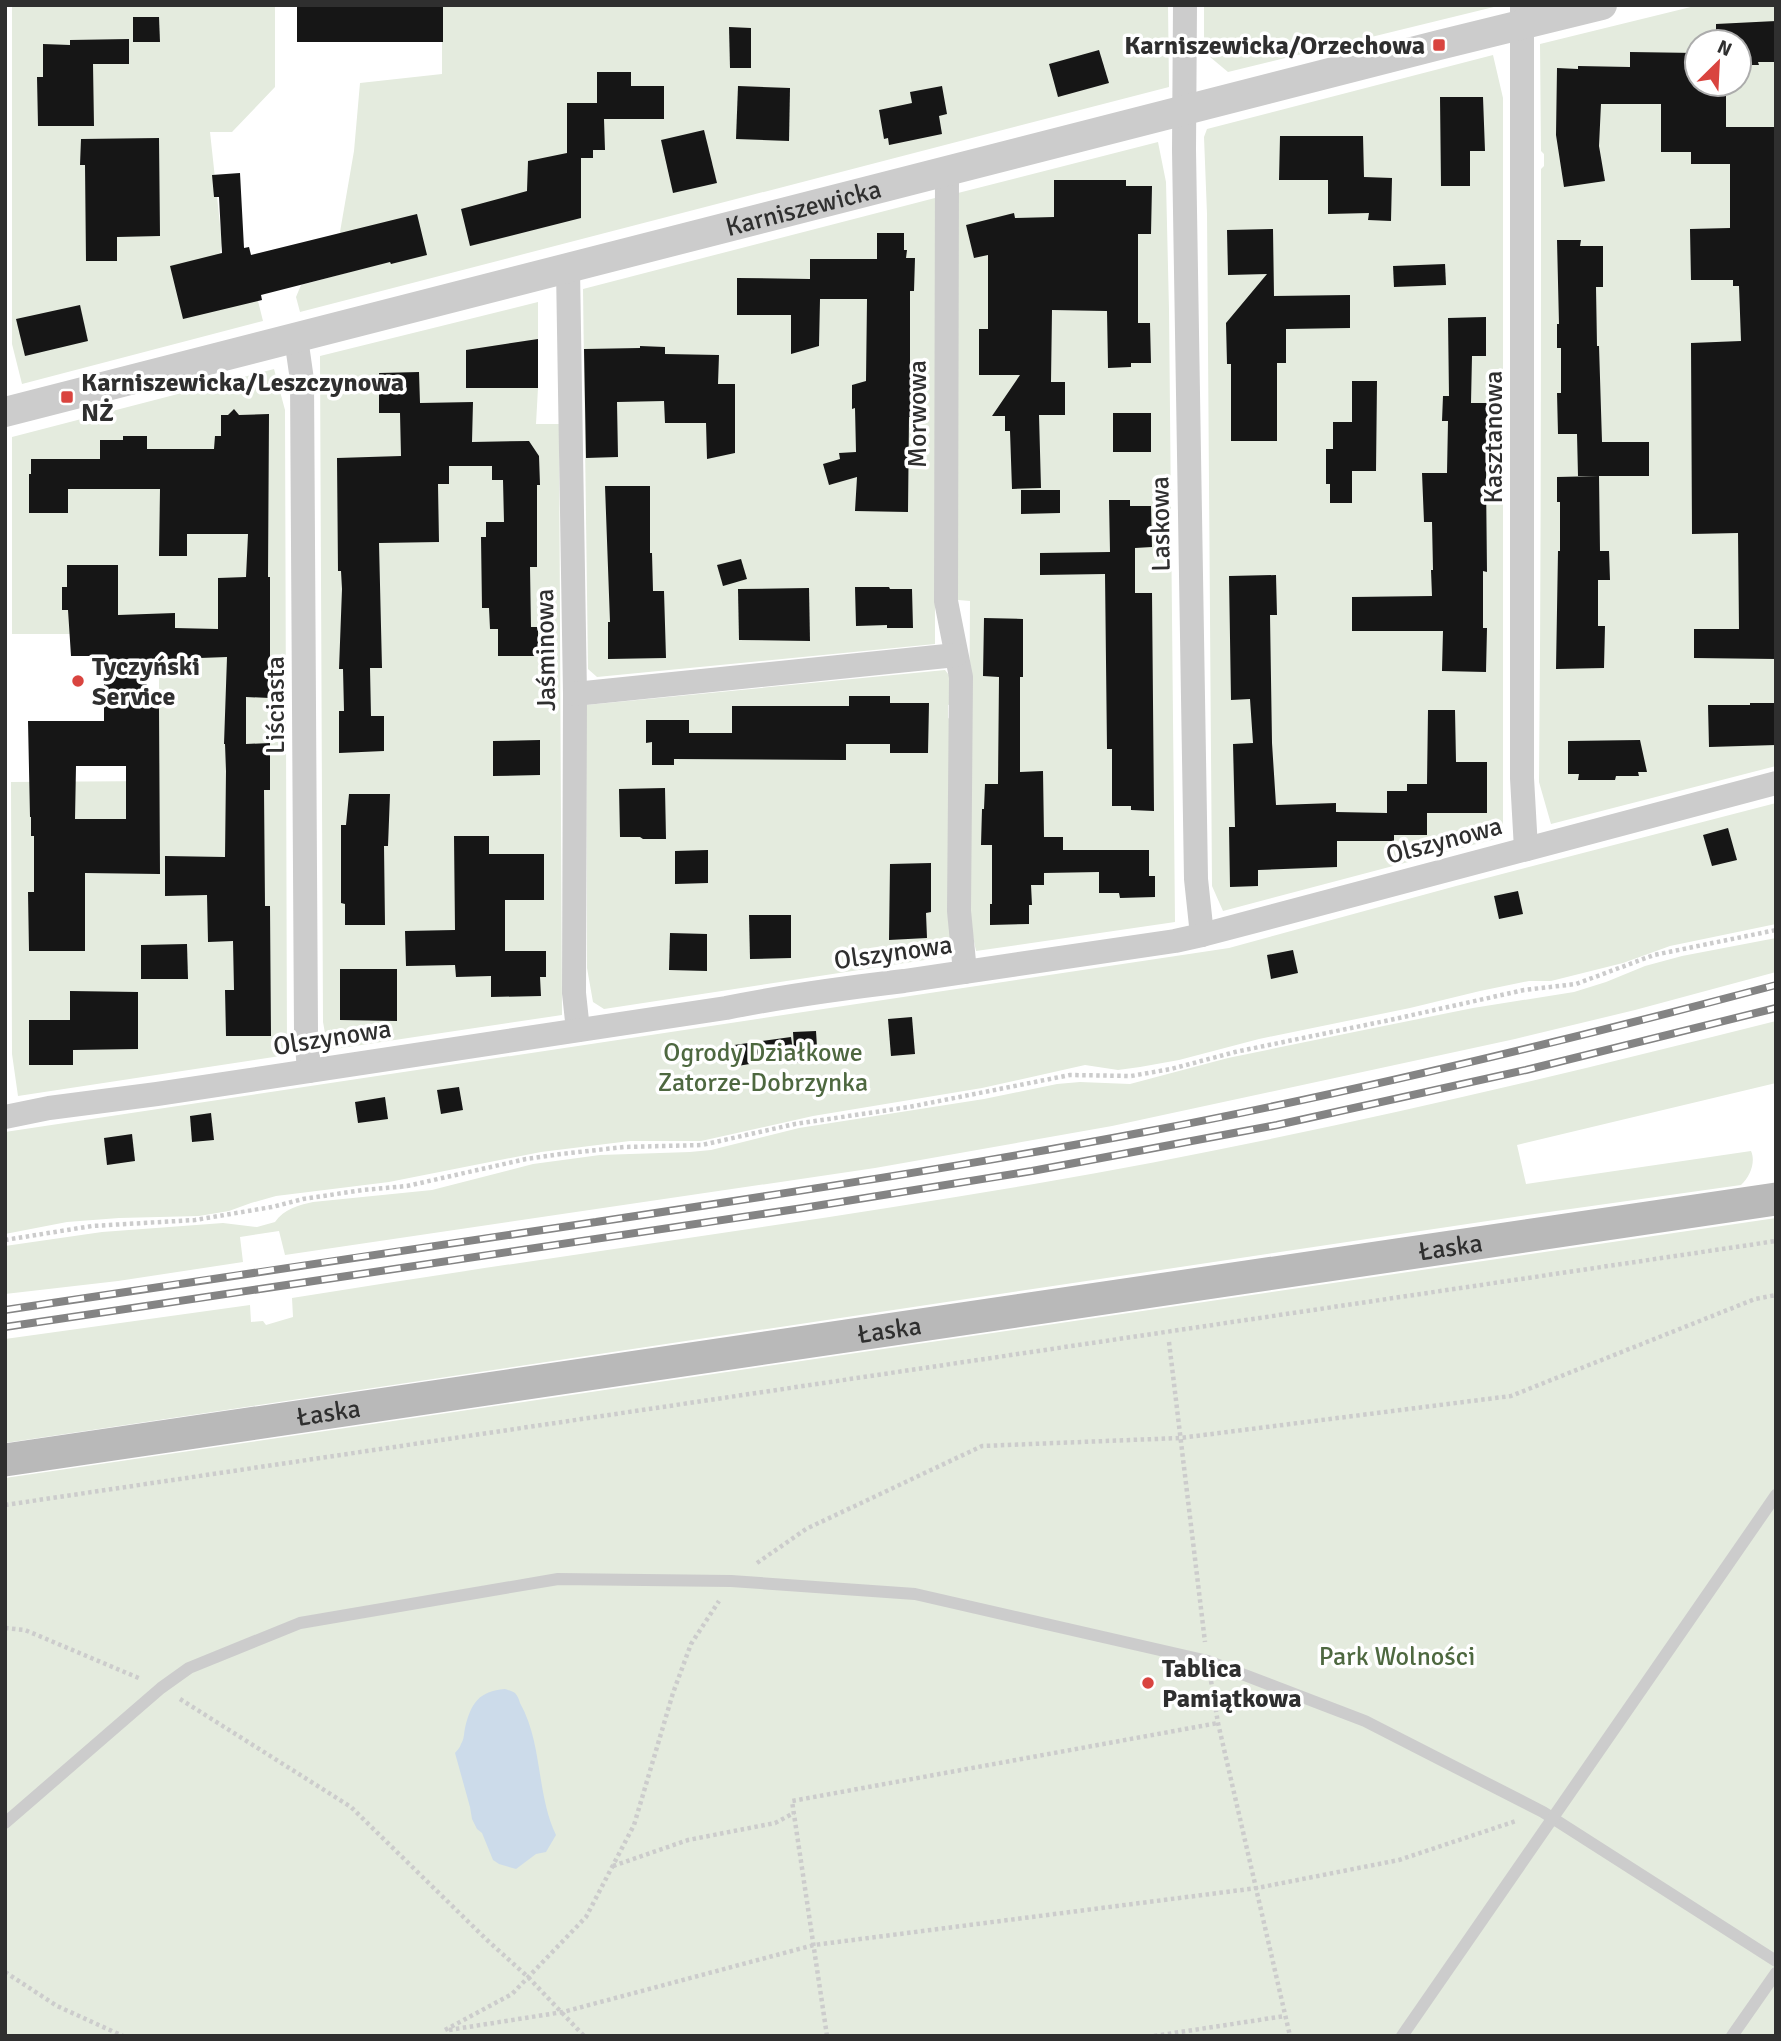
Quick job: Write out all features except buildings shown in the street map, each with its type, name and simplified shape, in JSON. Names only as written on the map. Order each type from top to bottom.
[{"type":"main road","name":"Łaska","points":[[5,1460],[1776,1199]]},
{"type":"street","name":"Laskowa","points":[[1185,5],[1184,111],[1196,879],[1202,935]]},
{"type":"street","name":"Karniszewicka","points":[[5,412],[1184,111],[1439,44],[1522,15],[1602,5]]},
{"type":"street","name":"Kasztanowa","points":[[1522,15],[1522,778],[1526,849]]},
{"type":"street","name":"Morwowa","points":[[947,172],[946,601],[961,677],[959,911],[965,972]]},
{"type":"street","name":"Jaśminowa","points":[[568,269],[575,694],[574,993],[578,1030]]},
{"type":"street","name":"Liściasta","points":[[296,338],[302,380],[306,1032],[309,1071]]},
{"type":"street","points":[[575,694],[956,655]]},
{"type":"street","name":"Olszynowa","points":[[5,1116],[1202,935],[1776,783]]},
{"type":"lane","points":[[1402,2036],[1548,1815],[1776,1495]]},
{"type":"lane","points":[[5,1823],[161,1688],[189,1668],[300,1623],[558,1579],[731,1581],[915,1594],[1208,1661],[1365,1721],[1548,1815],[1776,1961]]},
{"type":"lane","points":[[1732,2036],[1776,1973]]},
{"type":"path","points":[[5,1240],[92,1226],[195,1220],[327,1195],[407,1186],[526,1159],[561,1154],[624,1147],[702,1145],[795,1124],[909,1107],[1070,1075],[1131,1076],[1171,1069],[1235,1052],[1524,990],[1576,985],[1654,956],[1776,930]]},
{"type":"path","points":[[5,1505],[1776,1241]]},
{"type":"path","points":[[1548,1815],[1399,1860],[1257,1888],[814,1945],[563,2012],[445,2030],[512,1993],[586,1917],[634,1825],[673,1693],[691,1644],[731,1581],[806,1529],[982,1446],[1180,1438],[1511,1396],[1776,1294]]},
{"type":"path","points":[[1169,1342],[1218,1723],[1290,2036]]},
{"type":"path","points":[[5,1628],[25,1630],[161,1688],[351,1807],[528,1977],[584,2036]]},
{"type":"path","points":[[827,2036],[792,1801],[1218,1723]]},
{"type":"path","points":[[612,1866],[688,1840],[775,1823],[794,1813]]},
{"type":"path","points":[[5,1972],[57,2006],[122,2036]]},
{"type":"path","points":[[1154,2036],[1285,2016]]},
{"type":"green space","points":[[12,5],[275,5],[275,87],[232,132],[210,132],[222,243],[220,254],[258,301],[263,321],[22,384],[12,344]]},
{"type":"green space","points":[[442,5],[1168,5],[1169,87],[300,312],[296,297],[301,285],[350,272],[340,232],[354,151],[360,83],[442,74]]},
{"type":"green space","points":[[1204,5],[1502,5],[1228,72],[1204,52]]},
{"type":"green space","points":[[1699,5],[1776,5],[1776,766],[1551,824],[1539,782],[1541,169],[1544,166],[1544,154],[1541,151],[1540,44]]},
{"type":"green space","points":[[1493,55],[1503,98],[1503,837],[1223,911],[1212,886],[1207,214],[1204,137],[1207,129]]},
{"type":"green space","points":[[1158,142],[1166,182],[1169,310],[1175,922],[976,951],[968,913],[970,601],[958,600],[958,193]]},
{"type":"green space","points":[[935,198],[935,644],[597,677],[588,669],[583,289]]},
{"type":"green space","points":[[538,302],[536,424],[559,424],[562,1015],[328,1050],[323,1022],[320,356]]},
{"type":"green space","points":[[274,369],[285,410],[287,1055],[18,1096],[12,1054],[11,782],[159,781],[159,634],[12,634],[12,437]]},
{"type":"green space","points":[[945,670],[952,679],[952,704],[948,705],[948,718],[952,720],[951,956],[604,1009],[593,1002],[587,968],[586,705]]},
{"type":"green space","name":"Ogrody Działkowe Zatorze-Dobrzynka","points":[[1776,803],[1776,924],[1670,946],[1623,963],[1551,981],[1529,981],[1480,991],[1259,1039],[1179,1060],[1118,1070],[1085,1065],[982,1088],[813,1116],[701,1141],[630,1141],[541,1152],[389,1182],[276,1196],[229,1211],[199,1216],[67,1222],[5,1234],[5,1132],[1229,948]]},
{"type":"green space","points":[[1776,938],[1776,972],[1515,1039],[1112,1126],[875,1168],[285,1255],[279,1231],[240,1237],[243,1262],[118,1281],[5,1294],[5,1246],[102,1232],[223,1223],[257,1227],[275,1222],[287,1211],[308,1203],[432,1190],[533,1164],[600,1155],[711,1150],[799,1128],[984,1099],[1057,1084],[1130,1084],[1228,1058],[1473,1008],[1574,992],[1645,966],[1682,956]]},
{"type":"green space","points":[[1776,1021],[1776,1083],[1517,1145],[1526,1184],[1751,1151],[1751,1169],[1741,1185],[5,1443],[5,1339],[250,1305],[251,1322],[263,1321],[266,1325],[293,1317],[292,1298],[849,1214],[1128,1167],[1406,1110]]},
{"type":"green space","name":"Park Wolności","points":[[1776,1218],[1776,2036],[5,2036],[5,1478]]},
{"type":"water","points":[[505,1689],[516,1694],[533,1735],[545,1802],[556,1835],[546,1852],[536,1854],[516,1869],[493,1860],[482,1833],[472,1819],[455,1753],[462,1742],[473,1705],[489,1692]]},
{"type":"railway","points":[[5,1310],[735,1201],[1081,1144],[1386,1082],[1776,985]]},
{"type":"railway","points":[[5,1327],[803,1208],[1032,1171],[1277,1125],[1526,1070],[1776,1008]]},
{"type":"place","name":"Karniszewicka/Orzechowa","points":[[1439,45]]},
{"type":"place","name":"Karniszewicka/Leszczynowa NŻ","points":[[67,397]]},
{"type":"place","name":"Tyczyński Service","points":[[78,681]]},
{"type":"place","name":"Tablica Pamiątkowa","points":[[1148,1683]]}]
